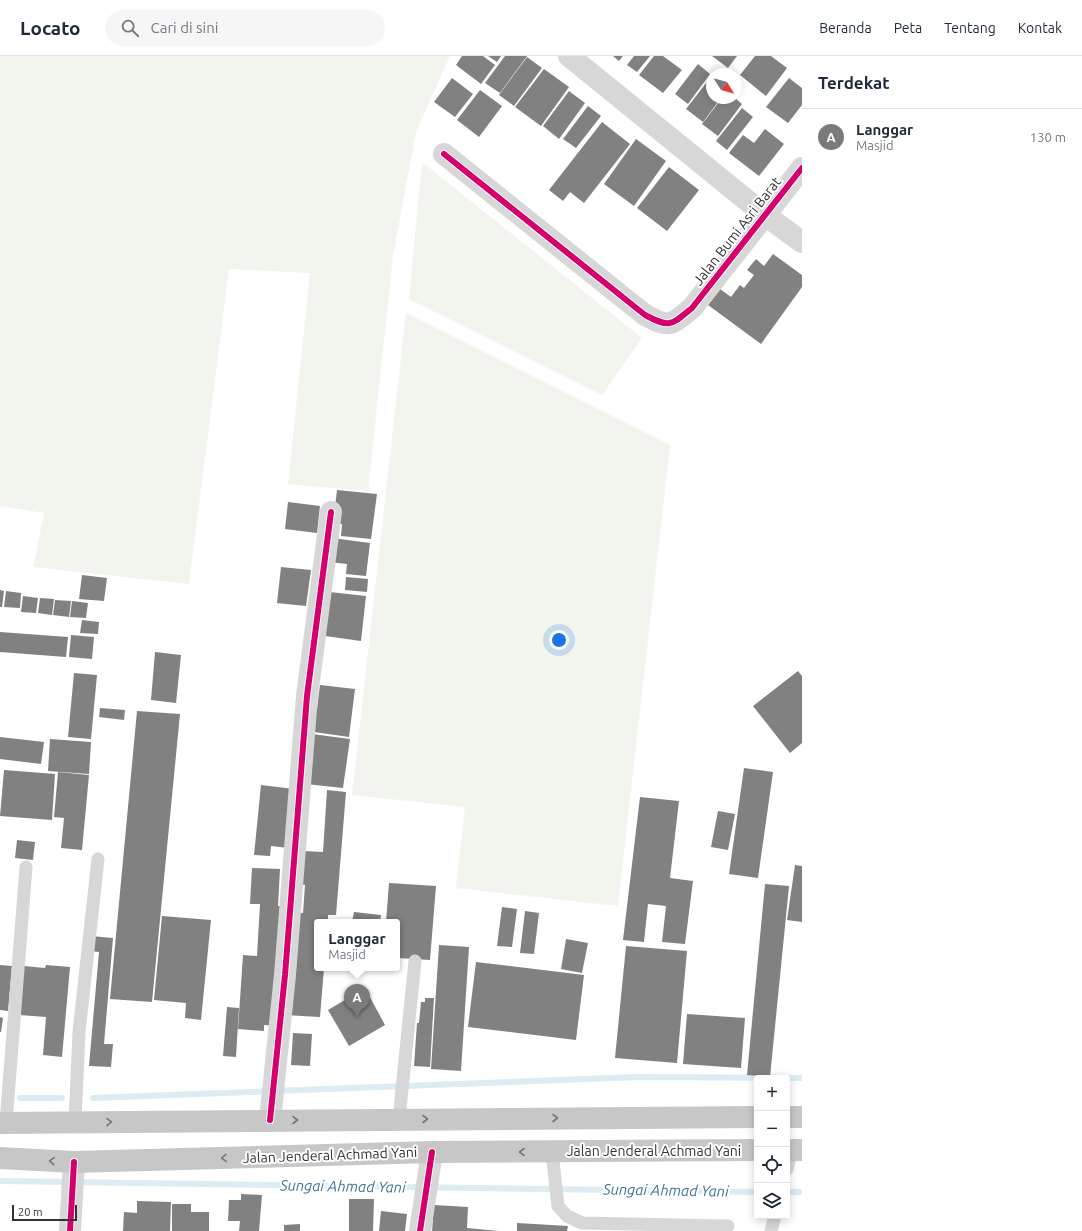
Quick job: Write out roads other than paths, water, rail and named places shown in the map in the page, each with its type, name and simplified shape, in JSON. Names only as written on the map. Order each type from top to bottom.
[{"type":"highway","points":[[790,1117],[802,1116]]},
{"type":"highway","points":[[3,1123],[754,1117]]},
{"type":"highway","name":"Jalan Jenderal Achmad Yani","points":[[0,1158],[73,1170],[432,1152],[754,1150]]},
{"type":"street","points":[[569,56],[765,215],[802,242]]},
{"type":"street","name":"Jalan Bumi Asri Barat","points":[[444,154],[645,315],[664,324],[675,322],[692,308],[802,168]]},
{"type":"street","points":[[270,1120],[284,975],[307,696],[331,512]]},
{"type":"street","points":[[420,1231],[432,1152]]},
{"type":"street","points":[[70,1231],[73,1170]]},
{"type":"lane","points":[[75,1122],[79,1032],[98,859]]},
{"type":"lane","points":[[3,1123],[26,867]]},
{"type":"lane","points":[[399,1120],[415,961]]},
{"type":"lane","points":[[552,1152],[558,1206],[567,1216],[582,1223],[728,1226]]},
{"type":"lane","points":[[771,1231],[774,1219]]},
{"type":"waterway","name":"Sungai Ahmad Yani","points":[[93,1098],[638,1077],[802,1078]]},
{"type":"waterway","name":"Sungai Ahmad Yani","points":[[20,1098],[62,1098]]},
{"type":"waterway","name":"Sungai Ahmad Yani","points":[[0,1181],[754,1192]]},
{"type":"waterway","name":"Sungai Ahmad Yani","points":[[790,1192],[802,1192]]},
{"type":"place","name":"Langgar","points":[[357,1017]]}]
